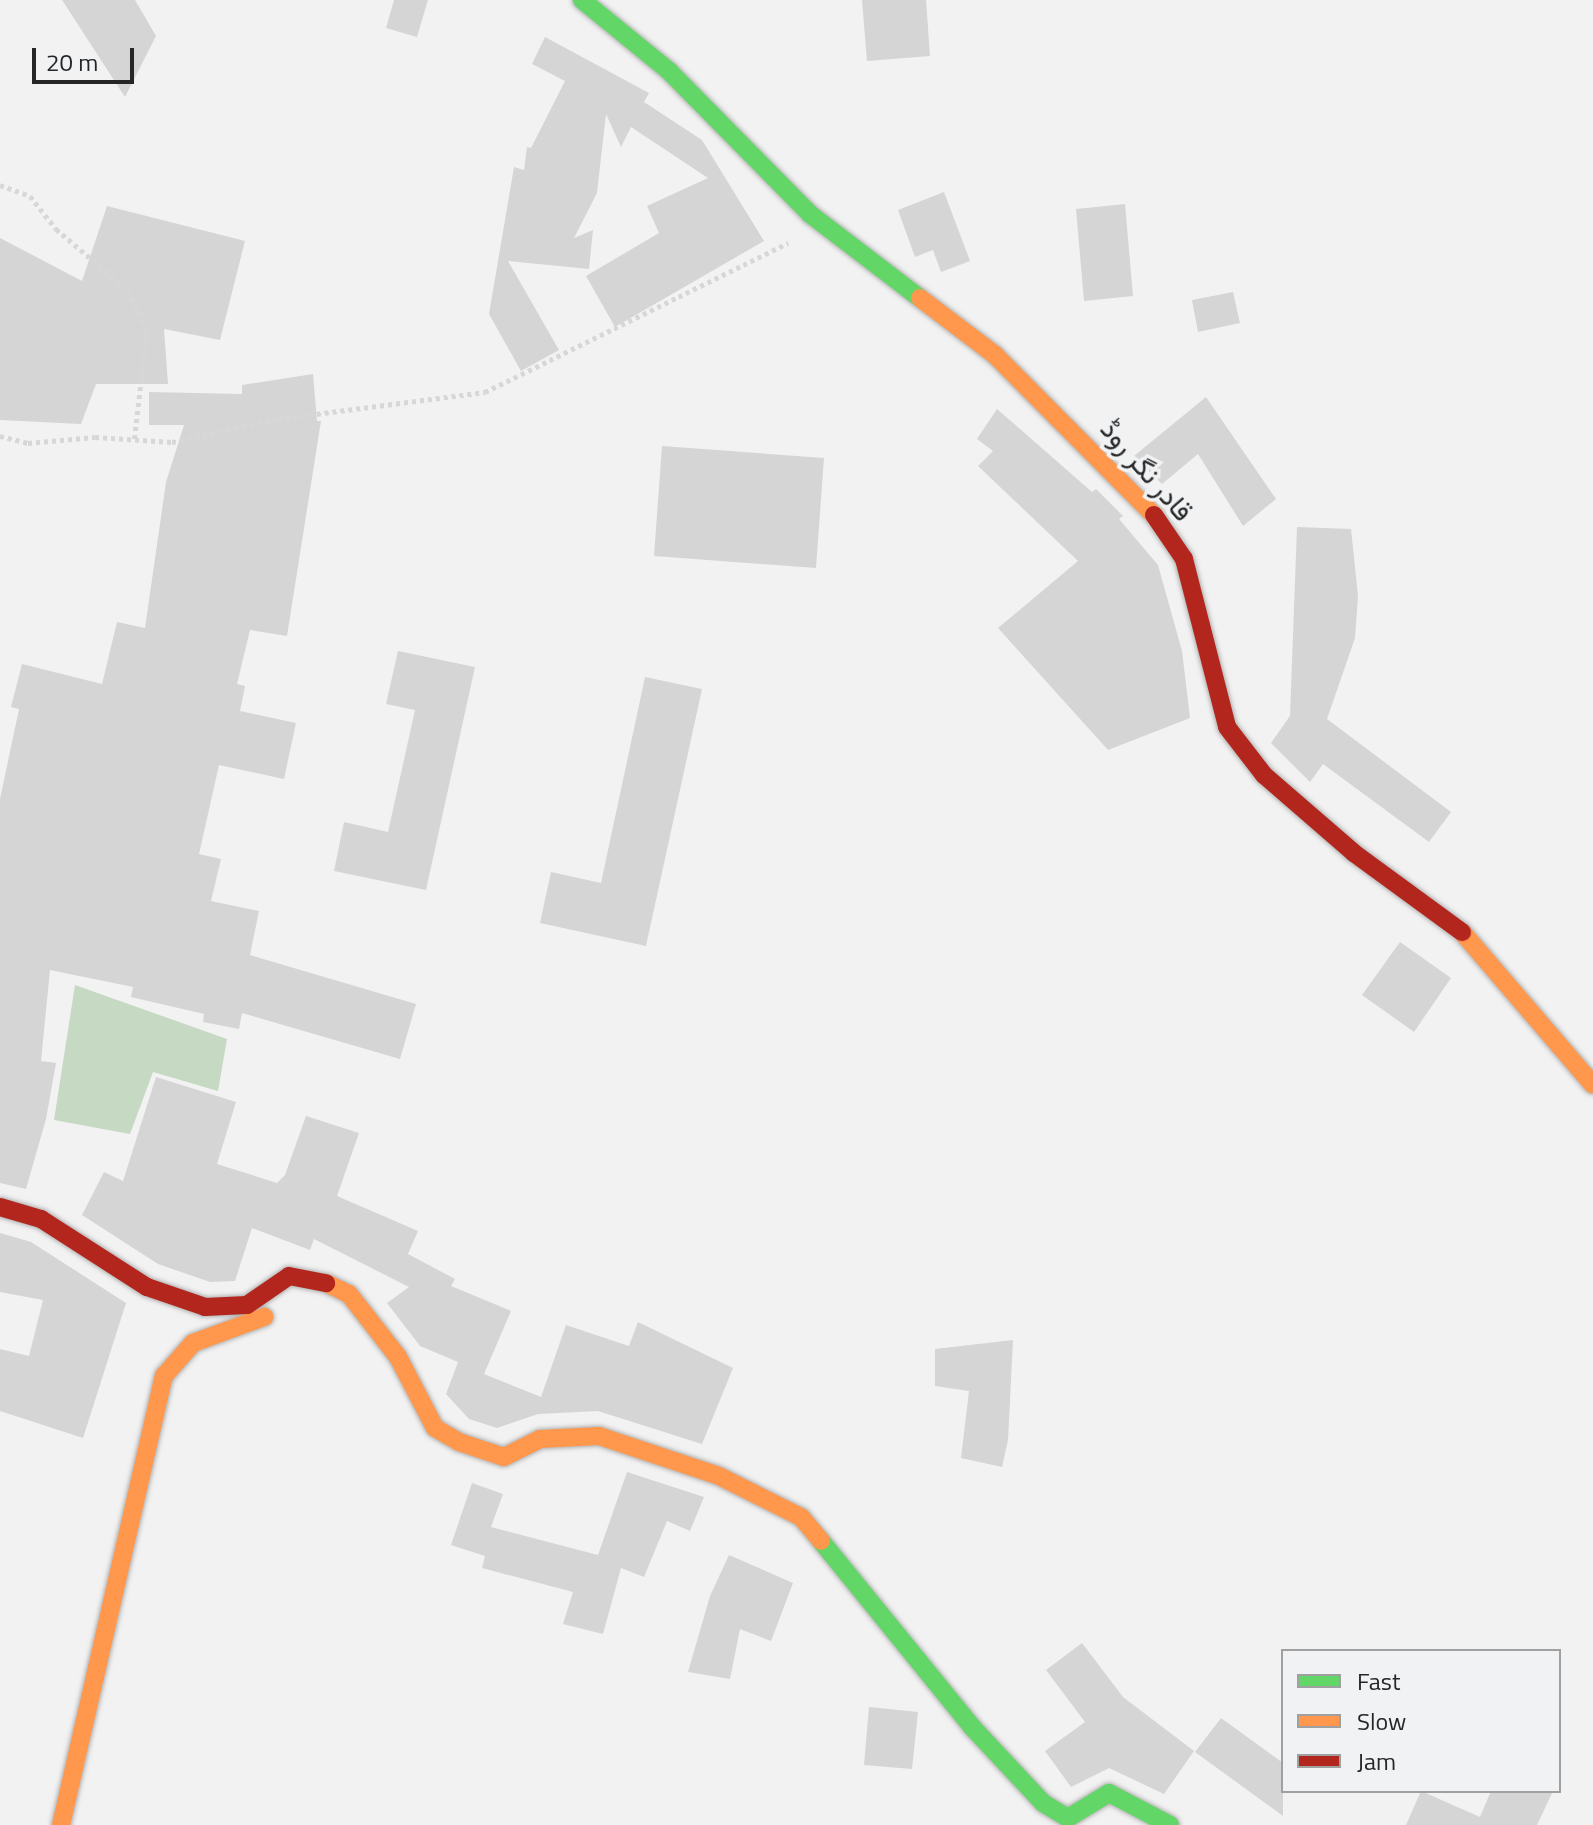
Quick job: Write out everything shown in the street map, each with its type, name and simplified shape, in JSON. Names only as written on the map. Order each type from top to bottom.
[{"type":"street","name":"قادر نگر روڈ","points":[[582,0],[669,71],[816,219],[995,355],[1146,503],[1184,559],[1227,727],[1264,775],[1354,853],[1453,923],[1496,966],[1593,1085]]},
{"type":"street","points":[[0,1207],[41,1219],[147,1287],[205,1307],[247,1305],[280,1279],[318,1279],[349,1294],[398,1357],[435,1428],[459,1442],[504,1457],[540,1439],[599,1436],[719,1476],[801,1517],[972,1727],[1043,1803],[1068,1818],[1109,1793],[1170,1825]]},
{"type":"street","points":[[61,1825],[164,1376],[193,1343],[267,1316],[280,1279]]},
{"type":"path","points":[[0,185],[30,196],[56,229],[128,290],[147,331],[134,441]]},
{"type":"path","points":[[0,436],[28,443],[95,437],[172,442],[277,419],[485,392],[779,251],[816,219]]},
{"type":"green space","points":[[75,985],[227,1039],[218,1091],[153,1072],[130,1134],[54,1120]]},
{"type":"building","points":[[62,0],[135,0],[156,36],[125,97]]},
{"type":"building","points":[[394,0],[428,0],[417,37],[386,28]]},
{"type":"building","points":[[862,0],[926,0],[930,56],[867,61]]},
{"type":"building","points":[[545,37],[649,93],[644,102],[702,140],[764,241],[615,327],[586,276],[659,233],[647,206],[708,178],[631,127],[621,147],[606,114],[597,193],[574,238],[593,230],[589,269],[508,261],[559,350],[521,371],[489,314],[514,167],[524,170],[527,147],[531,148],[565,81],[532,64]]},
{"type":"building","points":[[944,192],[970,261],[941,272],[933,250],[915,257],[898,210]]},
{"type":"building","points":[[1125,204],[1133,296],[1084,301],[1076,209]]},
{"type":"building","points":[[107,206],[245,241],[220,340],[164,329],[168,384],[96,384],[81,424],[0,420],[0,238],[82,281]]},
{"type":"building","points":[[1233,292],[1240,323],[1198,332],[1192,300]]},
{"type":"building","points":[[313,374],[317,421],[321,421],[287,636],[250,630],[237,684],[245,686],[240,711],[296,723],[284,779],[219,765],[199,854],[221,859],[211,901],[259,911],[250,955],[416,1004],[400,1059],[242,1013],[239,1029],[203,1022],[204,1014],[131,997],[133,987],[50,970],[41,1061],[56,1063],[46,1119],[26,1189],[0,1183],[0,799],[19,709],[11,707],[22,664],[102,684],[117,622],[145,628],[166,482],[184,425],[149,425],[149,392],[242,394],[242,385]]},
{"type":"building","points":[[1206,397],[1276,499],[1243,526],[1198,454],[1162,484],[1134,456]]},
{"type":"building","points":[[997,409],[1092,492],[1096,489],[1123,516],[1119,519],[1158,565],[1182,651],[1190,718],[1108,750],[998,628],[1078,561],[978,466],[993,451],[977,439]]},
{"type":"building","points":[[662,446],[824,458],[816,568],[654,556]]},
{"type":"building","points":[[1297,527],[1351,529],[1358,596],[1355,638],[1327,719],[1451,812],[1429,842],[1323,764],[1310,782],[1271,743],[1290,716]]},
{"type":"building","points":[[398,651],[475,667],[426,890],[334,871],[344,822],[388,832],[415,710],[386,704]]},
{"type":"building","points":[[645,677],[702,689],[646,946],[540,923],[551,872],[601,883]]},
{"type":"building","points":[[1400,942],[1451,978],[1414,1032],[1362,995]]},
{"type":"building","points":[[156,1077],[236,1102],[217,1164],[277,1183],[285,1175],[306,1116],[359,1133],[337,1196],[418,1231],[408,1254],[455,1279],[451,1286],[511,1311],[484,1374],[541,1397],[566,1325],[629,1346],[638,1322],[733,1368],[702,1444],[598,1411],[538,1414],[497,1428],[469,1419],[446,1394],[458,1362],[420,1346],[387,1303],[409,1287],[314,1239],[310,1250],[252,1228],[235,1281],[210,1282],[158,1264],[82,1215],[104,1172],[123,1181]]},
{"type":"building","points":[[0,1233],[31,1242],[126,1303],[83,1438],[0,1411],[0,1349],[29,1356],[43,1300],[0,1292]]},
{"type":"building","points":[[1013,1340],[1008,1440],[1002,1467],[961,1458],[969,1391],[935,1386],[935,1349]]},
{"type":"building","points":[[627,1472],[704,1497],[690,1531],[667,1521],[644,1577],[621,1568],[603,1634],[563,1624],[573,1592],[482,1568],[485,1556],[451,1545],[472,1483],[503,1494],[491,1527],[598,1555]]},
{"type":"building","points":[[729,1555],[793,1583],[771,1641],[740,1629],[730,1679],[688,1672],[710,1596]]},
{"type":"building","points":[[1082,1643],[1123,1697],[1194,1751],[1164,1794],[1109,1768],[1071,1787],[1045,1751],[1085,1722],[1046,1670]]},
{"type":"building","points":[[869,1707],[918,1712],[912,1769],[864,1765]]},
{"type":"building","points":[[1221,1718],[1281,1762],[1283,1816],[1195,1752]]},
{"type":"building","points":[[1420,1793],[1480,1817],[1490,1793],[1552,1793],[1537,1825],[1406,1825]]},
{"type":"traffic: fast","points":[[582,0],[669,71],[810,214],[920,298]]},
{"type":"traffic: fast","points":[[821,1541],[972,1727],[1043,1803],[1068,1818],[1109,1793],[1170,1825]]},
{"type":"traffic: slow","points":[[920,298],[995,355],[1154,515]]},
{"type":"traffic: slow","points":[[1462,932],[1593,1085]]},
{"type":"traffic: slow","points":[[326,1283],[349,1294],[398,1357],[435,1428],[459,1442],[504,1457],[540,1439],[599,1436],[719,1476],[801,1517],[821,1541]]},
{"type":"traffic: slow","points":[[61,1825],[164,1376],[193,1343],[264,1317]]},
{"type":"traffic: jam","points":[[1154,515],[1184,559],[1227,727],[1264,775],[1354,853],[1462,932]]},
{"type":"traffic: jam","points":[[0,1207],[41,1219],[147,1287],[205,1307],[247,1305],[289,1276],[326,1283]]}]
